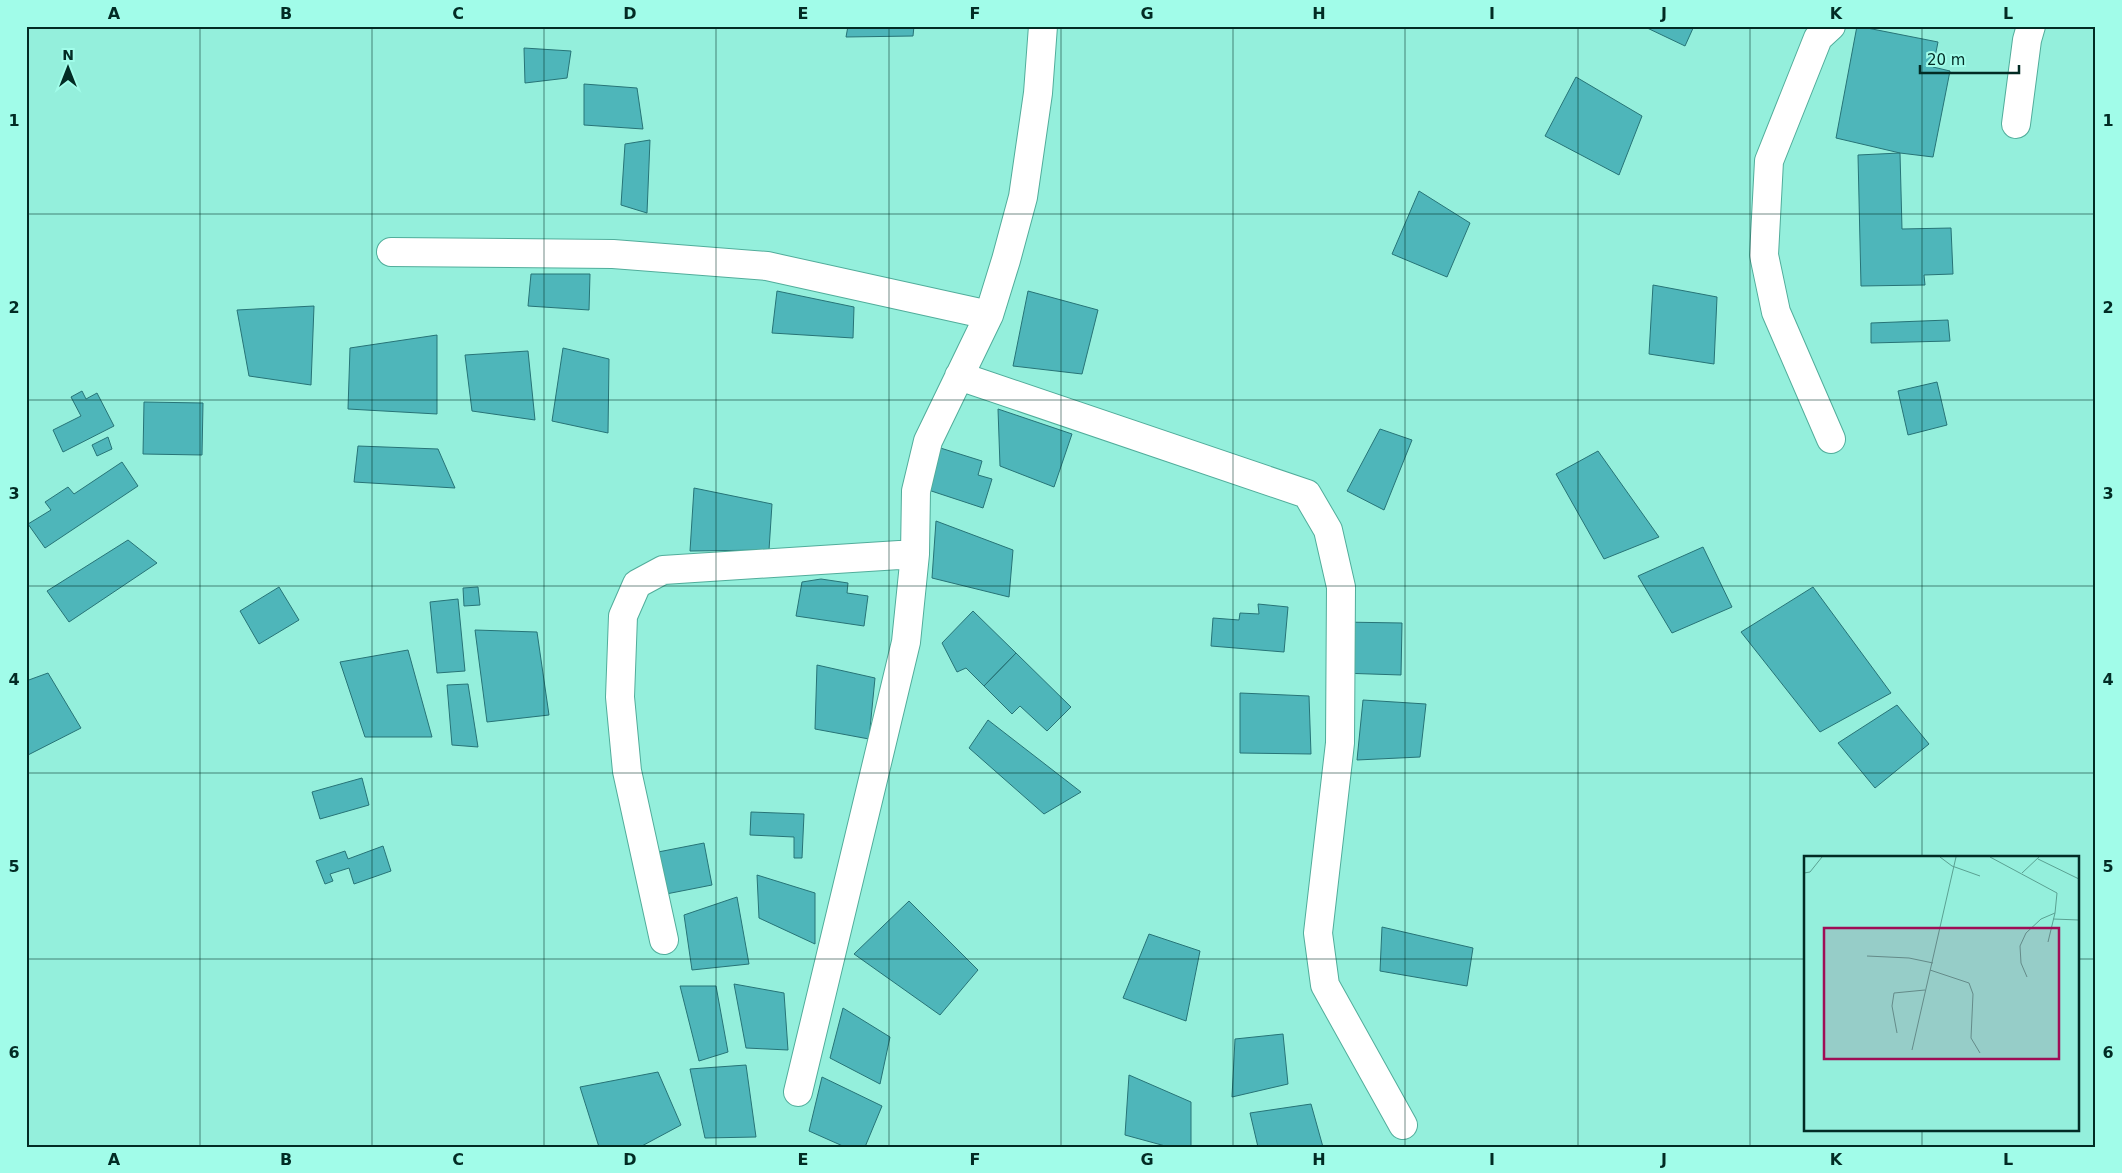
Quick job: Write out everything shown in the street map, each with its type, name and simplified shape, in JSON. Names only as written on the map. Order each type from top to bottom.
[{"type":"street","points":[[798,1092],[906,642],[915,554],[916,491],[928,441],[989,315],[1022,197],[1038,93],[1042,26]]},
{"type":"street","points":[[1830,26],[1818,38],[1769,160],[1764,255],[1776,312],[1831,439]]},
{"type":"street","points":[[2016,124],[2030,26]]},
{"type":"street","points":[[391,252],[613,254],[767,266],[989,315]]},
{"type":"street","points":[[959,376],[1308,494],[1328,530],[1341,587],[1340,743],[1318,933],[1325,985],[1403,1125]]},
{"type":"street","points":[[664,940],[627,771],[620,697],[623,616],[637,584],[663,570],[915,554]]},
{"type":"building","points":[[848,26],[914,26],[913,36],[846,37]]},
{"type":"building","points":[[1643,26],[1694,26],[1685,46]]},
{"type":"building","points":[[1857,26],[1938,42],[1933,67],[1950,71],[1933,157],[1900,153],[1836,138]]},
{"type":"building","points":[[524,48],[571,51],[567,78],[525,83]]},
{"type":"building","points":[[1576,77],[1642,116],[1619,175],[1545,136]]},
{"type":"building","points":[[584,84],[637,88],[643,129],[584,125]]},
{"type":"building","points":[[650,140],[647,213],[621,205],[625,144]]},
{"type":"building","points":[[1900,153],[1902,229],[1951,228],[1953,274],[1924,275],[1925,285],[1861,286],[1858,155]]},
{"type":"building","points":[[1419,191],[1470,223],[1447,277],[1392,254]]},
{"type":"building","points":[[531,274],[590,274],[589,310],[528,306]]},
{"type":"building","points":[[1653,285],[1717,297],[1714,364],[1649,354]]},
{"type":"building","points":[[777,291],[854,307],[853,338],[772,333]]},
{"type":"building","points":[[1028,291],[1098,310],[1082,374],[1013,366]]},
{"type":"building","points":[[314,306],[311,385],[249,376],[237,310]]},
{"type":"building","points":[[1948,320],[1950,341],[1871,343],[1871,323]]},
{"type":"building","points":[[437,335],[437,414],[348,409],[350,348]]},
{"type":"building","points":[[563,348],[609,359],[608,433],[552,421]]},
{"type":"building","points":[[528,351],[535,420],[472,411],[465,355]]},
{"type":"building","points":[[1937,382],[1947,425],[1908,435],[1898,391]]},
{"type":"building","points":[[82,391],[86,399],[97,393],[114,426],[63,452],[53,430],[81,416],[71,397]]},
{"type":"building","points":[[144,402],[203,403],[202,455],[143,454]]},
{"type":"building","points":[[998,409],[1072,434],[1054,487],[1000,466]]},
{"type":"building","points":[[1380,429],[1412,440],[1384,510],[1347,491]]},
{"type":"building","points":[[108,437],[112,449],[97,456],[92,445]]},
{"type":"building","points":[[918,441],[982,461],[978,475],[992,479],[983,508],[904,482]]},
{"type":"building","points":[[358,446],[438,449],[455,488],[354,482]]},
{"type":"building","points":[[1598,451],[1659,537],[1604,559],[1556,474]]},
{"type":"building","points":[[122,462],[138,486],[45,548],[28,524],[51,510],[45,502],[68,487],[74,494]]},
{"type":"building","points":[[694,488],[772,504],[769,550],[690,551]]},
{"type":"building","points":[[936,521],[1013,550],[1009,597],[932,578]]},
{"type":"building","points":[[128,540],[157,563],[69,622],[47,591]]},
{"type":"building","points":[[1703,547],[1732,607],[1672,633],[1638,576]]},
{"type":"building","points":[[821,579],[848,583],[847,593],[868,596],[864,626],[796,616],[802,582]]},
{"type":"building","points":[[279,587],[299,620],[259,644],[240,611]]},
{"type":"building","points":[[478,587],[480,605],[464,606],[463,588]]},
{"type":"building","points":[[1813,587],[1891,693],[1820,732],[1741,632]]},
{"type":"building","points":[[458,599],[465,671],[437,673],[430,602]]},
{"type":"building","points":[[1258,604],[1288,607],[1284,652],[1211,646],[1213,618],[1239,620],[1240,613],[1259,614]]},
{"type":"building","points":[[973,611],[1016,653],[984,686],[966,668],[957,672],[942,643]]},
{"type":"building","points":[[1341,622],[1402,623],[1401,675],[1340,673]]},
{"type":"building","points":[[475,630],[537,632],[549,715],[487,722]]},
{"type":"building","points":[[408,650],[432,737],[365,737],[340,662]]},
{"type":"building","points":[[1016,653],[1071,707],[1047,731],[1020,706],[1012,714],[984,686]]},
{"type":"building","points":[[817,665],[875,678],[869,739],[815,729]]},
{"type":"building","points":[[48,673],[81,728],[26,756],[26,681]]},
{"type":"building","points":[[468,684],[478,747],[452,745],[447,685]]},
{"type":"building","points":[[1240,693],[1309,696],[1311,754],[1240,753]]},
{"type":"building","points":[[1363,700],[1426,704],[1420,757],[1357,760]]},
{"type":"building","points":[[1897,705],[1929,744],[1875,788],[1838,743]]},
{"type":"building","points":[[988,720],[1081,792],[1044,814],[969,748]]},
{"type":"building","points":[[362,778],[369,805],[320,819],[312,792]]},
{"type":"building","points":[[751,812],[804,814],[802,858],[794,858],[794,837],[750,835]]},
{"type":"building","points":[[704,843],[712,885],[661,895],[653,853]]},
{"type":"building","points":[[383,846],[391,871],[354,884],[349,868],[330,874],[333,881],[325,884],[316,861],[345,851],[348,859]]},
{"type":"building","points":[[757,875],[815,893],[815,944],[759,918]]},
{"type":"building","points":[[737,897],[749,964],[692,970],[684,915]]},
{"type":"building","points":[[909,901],[978,970],[940,1015],[854,954]]},
{"type":"building","points":[[1382,927],[1473,948],[1467,986],[1380,971]]},
{"type":"building","points":[[1149,934],[1200,951],[1186,1021],[1123,998]]},
{"type":"building","points":[[734,984],[784,993],[788,1050],[746,1048]]},
{"type":"building","points":[[680,986],[716,986],[728,1052],[699,1061]]},
{"type":"building","points":[[843,1008],[890,1037],[880,1084],[830,1058]]},
{"type":"building","points":[[1283,1034],[1288,1084],[1232,1097],[1235,1039]]},
{"type":"building","points":[[746,1065],[756,1137],[705,1138],[690,1069]]},
{"type":"building","points":[[658,1072],[681,1125],[640,1147],[599,1147],[580,1087]]},
{"type":"building","points":[[1129,1075],[1191,1102],[1191,1147],[1169,1147],[1125,1135]]},
{"type":"building","points":[[822,1077],[882,1106],[865,1147],[845,1147],[809,1131]]},
{"type":"building","points":[[1311,1104],[1323,1147],[1258,1147],[1250,1113]]}]
